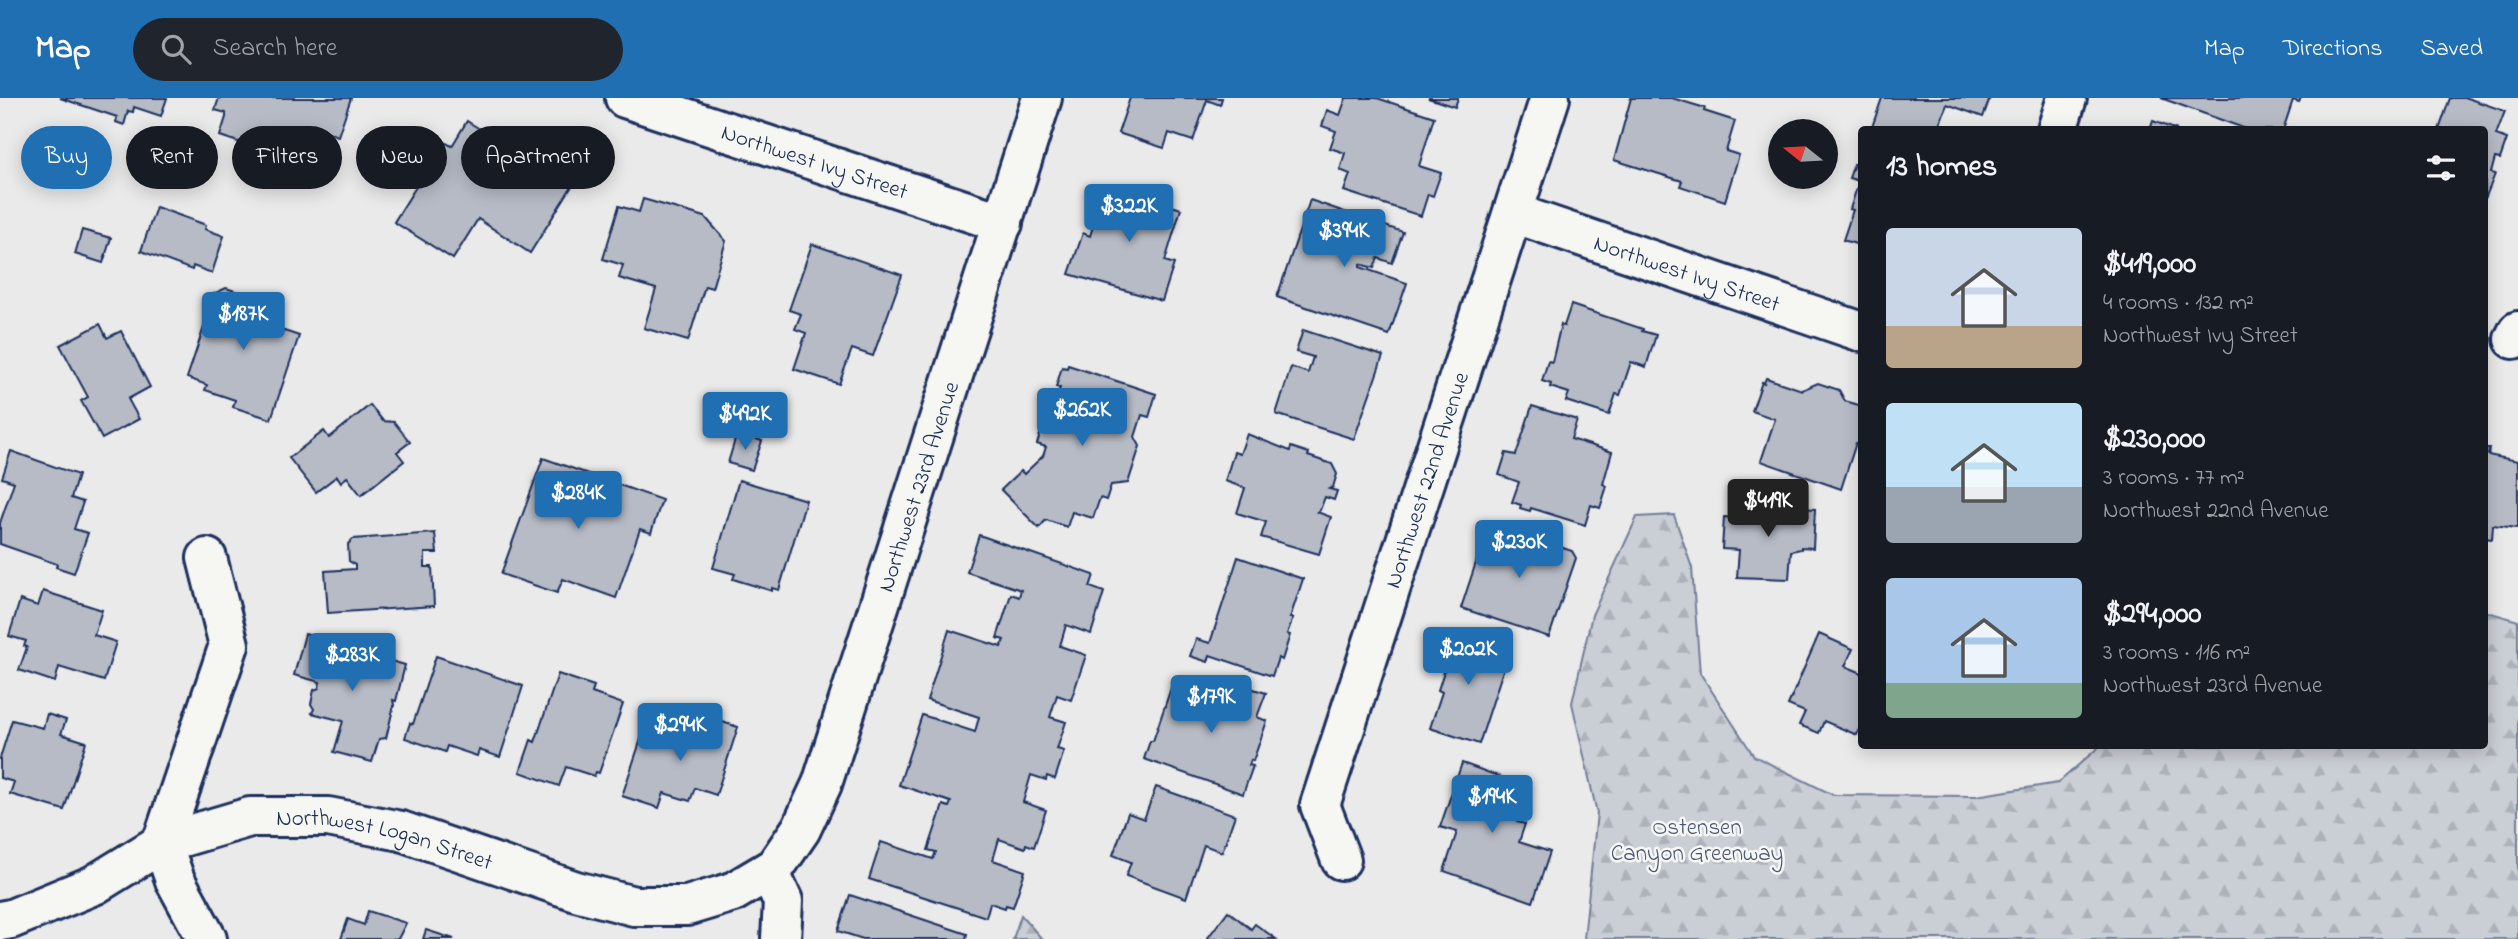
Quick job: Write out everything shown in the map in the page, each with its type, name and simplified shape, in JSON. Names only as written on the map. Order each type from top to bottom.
[{"type":"street","name":"Northwest Ivy Street","points":[[625,98],[1003,223]]},
{"type":"street","name":"Northwest 23rd Avenue","points":[[772,869],[801,829],[822,784],[1042,98]]},
{"type":"street","name":"Northwest 22nd Avenue","points":[[1341,860],[1320,805],[1550,98]]},
{"type":"street","points":[[2058,126],[2067,98]]},
{"type":"street","name":"Northwest Ivy Street","points":[[1513,213],[1858,331]]},
{"type":"street","points":[[207,558],[229,645],[162,843],[175,880],[207,939]]},
{"type":"street","name":"Northwest Logan Street","points":[[0,921],[94,885],[162,843],[250,817],[328,817],[401,831],[576,891],[634,906],[687,906],[733,892],[772,869]]},
{"type":"street","points":[[772,869],[783,901],[781,939]]},
{"type":"green space","name":"Ostensen Canyon Greenway","points":[[1674,515],[1692,568],[1700,673],[1754,756],[1833,795],[1976,796],[2058,783],[2097,749],[2488,749],[2488,612],[2518,621],[2518,939],[1584,939],[1597,813],[1572,703],[1592,615],[1637,517]]},
{"type":"green space","points":[[1021,915],[1042,939],[1013,939]]},
{"type":"building","points":[[60,98],[167,98],[161,116],[134,107],[133,112],[128,111],[124,125],[116,122],[117,117]]},
{"type":"building","points":[[219,98],[351,98],[341,126],[232,126],[232,140],[220,136],[226,113],[215,110]]},
{"type":"building","points":[[1130,98],[1222,98],[1220,105],[1207,100],[1193,141],[1169,133],[1164,148],[1118,133]]},
{"type":"building","points":[[1346,98],[1377,98],[1434,117],[1419,166],[1441,173],[1433,196],[1428,194],[1421,216],[1344,191],[1350,174],[1340,170],[1345,153],[1330,148],[1336,131],[1322,126],[1327,110],[1340,115]]},
{"type":"building","points":[[1428,98],[1458,98],[1455,107]]},
{"type":"building","points":[[1631,98],[1672,98],[1735,121],[1726,151],[1739,155],[1725,201],[1680,186],[1682,181],[1614,160]]},
{"type":"building","points":[[1882,98],[1990,98],[1983,117],[1947,104],[1940,124],[1946,126],[1872,126]]},
{"type":"building","points":[[2161,98],[2301,98],[2299,102],[2293,100],[2284,126],[2238,126]]},
{"type":"building","points":[[2450,98],[2467,98],[2505,111],[2496,135],[2507,139],[2500,159],[2495,158],[2491,173],[2495,174],[2488,192],[2488,126],[2440,126]]},
{"type":"building","points":[[2153,121],[2166,126],[2151,126]]},
{"type":"building","points":[[461,131],[461,189],[570,189],[530,253],[478,219],[453,259],[394,222],[415,189],[447,189],[447,144],[452,146]]},
{"type":"building","points":[[1854,164],[1858,166],[1858,181],[1849,178]]},
{"type":"building","points":[[1858,184],[1858,245],[1843,240],[1853,210],[1850,209]]},
{"type":"building","points":[[1106,185],[1181,209],[1165,261],[1174,264],[1162,301],[1069,274],[1083,233],[1090,236]]},
{"type":"building","points":[[643,199],[705,217],[726,241],[712,288],[705,286],[688,341],[644,328],[656,289],[619,278],[623,265],[603,259],[619,206],[639,212]]},
{"type":"building","points":[[1310,200],[1403,232],[1392,263],[1378,258],[1374,268],[1360,264],[1360,267],[1407,283],[1389,335],[1277,297]]},
{"type":"building","points":[[156,207],[206,225],[205,229],[224,236],[212,273],[193,266],[192,270],[141,251]]},
{"type":"building","points":[[82,230],[111,238],[103,263],[75,254]]},
{"type":"building","points":[[812,244],[902,275],[873,356],[852,349],[839,384],[794,369],[806,333],[795,329],[801,314],[789,310]]},
{"type":"building","points":[[226,288],[280,306],[272,327],[299,336],[271,419],[233,407],[235,400],[205,390],[207,385],[187,378],[211,306],[204,304],[207,297]]},
{"type":"building","points":[[1571,305],[1656,335],[1646,367],[1631,362],[1620,395],[1616,394],[1609,415],[1566,401],[1569,393],[1550,387],[1551,384],[1542,381],[1548,361],[1552,362],[1561,324],[1564,326]]},
{"type":"building","points":[[100,324],[107,338],[121,331],[150,387],[128,399],[139,419],[102,439],[81,401],[88,397],[60,345]]},
{"type":"building","points":[[1303,330],[1383,356],[1354,439],[1276,414],[1291,367],[1308,373],[1313,357],[1296,352]]},
{"type":"building","points":[[1068,365],[1156,394],[1149,417],[1142,415],[1135,437],[1140,446],[1128,483],[1111,485],[1106,500],[1100,498],[1093,518],[1072,512],[1067,527],[1046,520],[1039,528],[1001,490],[1021,471],[1024,474],[1043,456],[1046,447],[1037,444],[1043,425],[1052,428],[1055,422],[1050,416],[1060,388],[1056,387],[1062,367],[1067,368]]},
{"type":"building","points":[[1766,378],[1802,390],[1818,383],[1839,390],[1845,401],[1858,405],[1858,444],[1856,443],[1841,489],[1761,461],[1775,419],[1752,411],[1762,382],[1764,383]]},
{"type":"building","points":[[370,405],[383,421],[394,422],[410,442],[397,452],[404,461],[361,495],[347,477],[341,482],[337,476],[316,492],[289,458],[324,431],[329,438]]},
{"type":"building","points":[[1532,406],[1577,420],[1571,439],[1612,452],[1603,484],[1607,486],[1600,508],[1591,505],[1585,525],[1531,508],[1530,511],[1520,508],[1521,505],[1512,502],[1519,482],[1499,475],[1506,453],[1516,455]]},
{"type":"building","points":[[737,433],[762,441],[752,470],[728,463]]},
{"type":"building","points":[[1247,434],[1290,451],[1291,447],[1309,453],[1308,456],[1332,464],[1337,474],[1333,487],[1329,489],[1337,491],[1334,500],[1325,497],[1317,512],[1331,517],[1319,554],[1261,537],[1266,522],[1237,513],[1245,488],[1225,481],[1234,452],[1240,454]]},
{"type":"building","points":[[11,451],[78,475],[71,498],[83,502],[74,529],[88,533],[74,573],[56,567],[57,564],[0,544],[0,523],[14,482],[2,478]]},
{"type":"building","points":[[2488,455],[2518,461],[2518,528],[2493,525],[2492,539],[2488,538]]},
{"type":"building","points":[[543,458],[662,500],[651,533],[640,529],[616,598],[563,579],[557,593],[501,574]]},
{"type":"building","points":[[739,480],[806,500],[779,590],[772,588],[772,591],[733,579],[735,574],[713,568]]},
{"type":"building","points":[[1741,504],[1815,509],[1813,548],[1801,547],[1791,551],[1789,579],[1737,577],[1739,550],[1722,549],[1724,517],[1740,518]]},
{"type":"building","points":[[1489,523],[1572,551],[1576,558],[1549,637],[1461,608]]},
{"type":"building","points":[[435,533],[437,553],[425,553],[425,567],[432,567],[434,606],[328,613],[325,571],[355,569],[355,565],[349,561],[348,544],[353,539]]},
{"type":"building","points":[[979,535],[1094,575],[1090,587],[1104,592],[1091,634],[1066,625],[1060,646],[1086,655],[1071,700],[1057,695],[1050,717],[1066,722],[1057,749],[1064,751],[1055,779],[1047,776],[1046,780],[1031,775],[1023,802],[1046,810],[1034,847],[1026,844],[1025,848],[999,839],[993,860],[1025,871],[1013,907],[1006,905],[1005,908],[990,903],[986,917],[869,879],[881,842],[933,859],[936,852],[928,850],[943,805],[949,807],[951,802],[899,785],[922,715],[975,732],[979,717],[927,700],[949,630],[1001,647],[1004,640],[997,638],[1011,594],[1019,597],[1021,590],[967,572]]},
{"type":"building","points":[[1238,557],[1303,579],[1290,618],[1293,618],[1287,634],[1290,635],[1282,660],[1278,658],[1272,676],[1210,655],[1208,662],[1190,656],[1196,639],[1210,643]]},
{"type":"building","points":[[43,591],[102,610],[94,635],[116,642],[104,681],[59,667],[55,682],[19,670],[27,647],[24,646],[26,641],[9,636],[20,600],[38,606]]},
{"type":"building","points":[[1458,632],[1510,649],[1479,744],[1430,728],[1442,692],[1438,690],[1445,668],[1438,666],[1444,648],[1451,651]]},
{"type":"building","points":[[305,634],[405,665],[396,701],[393,700],[386,738],[379,739],[372,762],[334,752],[343,721],[312,713],[314,690],[319,688],[320,682],[294,675]]},
{"type":"building","points":[[1819,634],[1853,649],[1845,666],[1858,671],[1857,735],[1824,721],[1819,733],[1799,725],[1805,712],[1788,705]]},
{"type":"building","points":[[436,656],[523,686],[500,757],[479,750],[477,756],[447,746],[445,752],[405,738],[410,723],[413,724]]},
{"type":"building","points":[[558,674],[594,686],[592,693],[623,704],[599,773],[596,772],[594,776],[566,767],[559,786],[520,772],[531,740],[535,742]]},
{"type":"building","points":[[1222,679],[1266,693],[1257,717],[1267,721],[1253,761],[1251,760],[1249,765],[1253,766],[1243,794],[1144,759],[1171,688],[1214,703]]},
{"type":"building","points":[[47,714],[66,720],[61,734],[86,742],[64,810],[10,794],[14,782],[0,778],[0,758],[12,720],[43,728]]},
{"type":"building","points":[[713,719],[738,727],[716,795],[695,788],[690,801],[664,793],[659,808],[622,796],[645,727],[676,738],[681,723],[709,732]]},
{"type":"building","points":[[1462,763],[1529,787],[1517,822],[1525,824],[1519,842],[1550,852],[1533,902],[1444,871],[1457,832],[1440,827]]},
{"type":"building","points":[[1156,787],[1235,815],[1222,852],[1204,845],[1186,898],[1126,876],[1131,862],[1113,855],[1128,813],[1144,819]]},
{"type":"building","points":[[850,895],[967,934],[966,939],[863,939],[838,931]]},
{"type":"building","points":[[368,911],[406,923],[398,939],[341,939],[348,919],[364,925]]},
{"type":"building","points":[[1228,911],[1251,929],[1255,924],[1276,939],[1207,939]]},
{"type":"building","points":[[426,930],[454,939],[423,939]]}]
